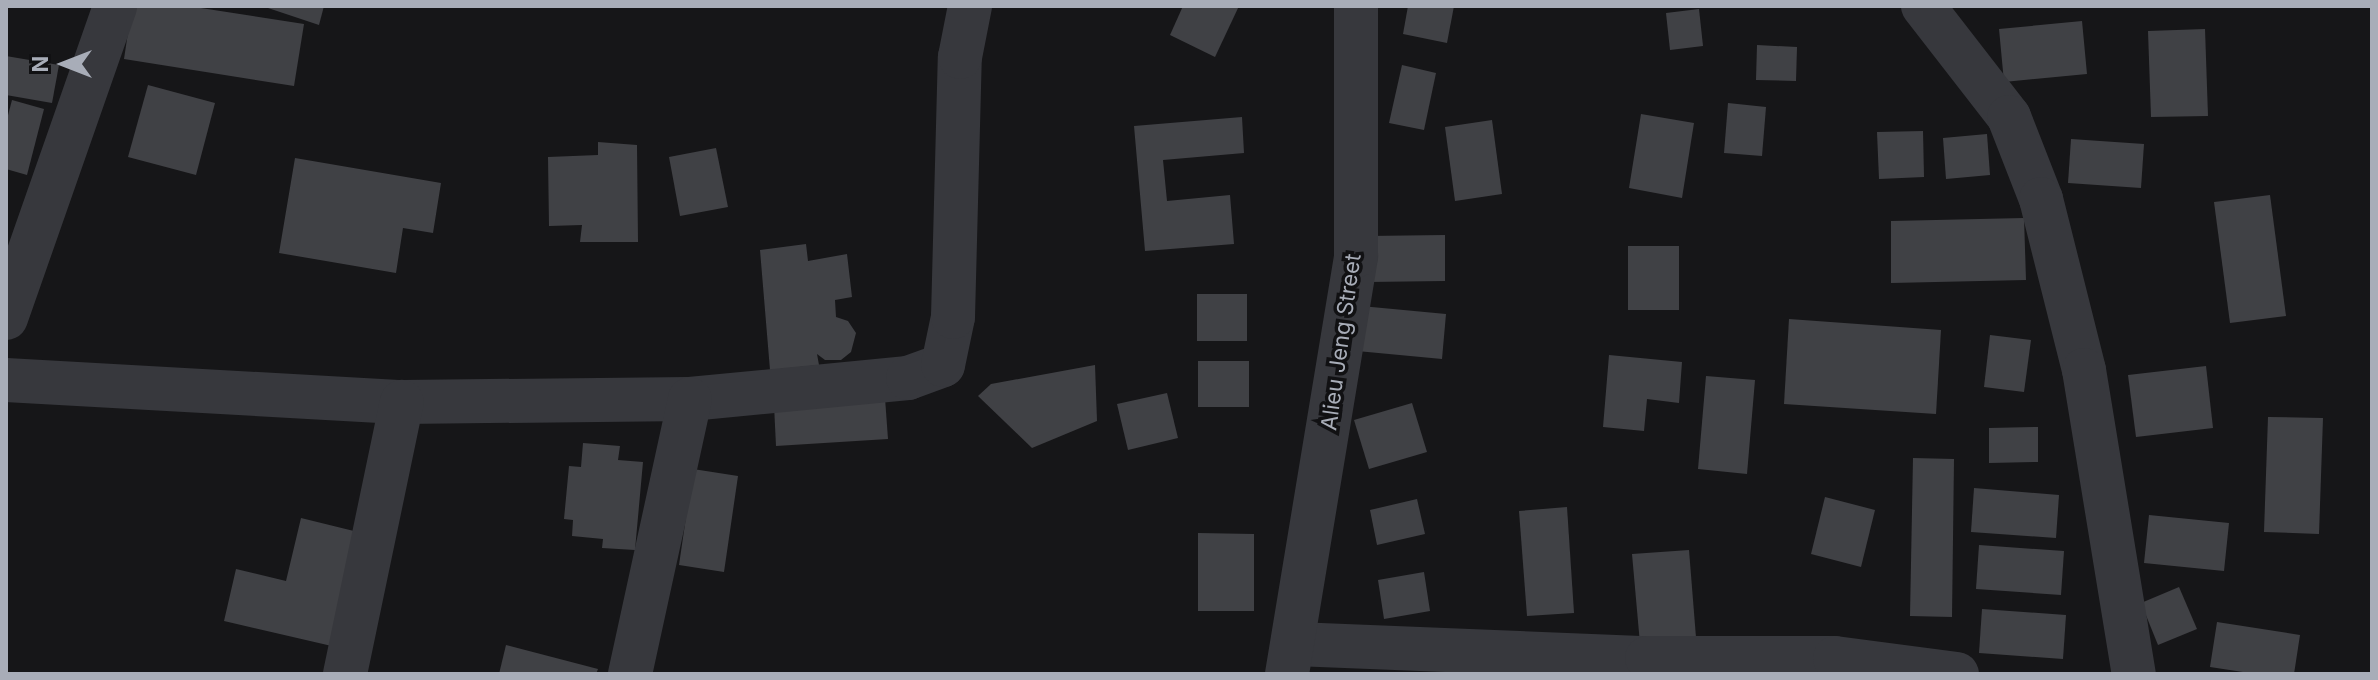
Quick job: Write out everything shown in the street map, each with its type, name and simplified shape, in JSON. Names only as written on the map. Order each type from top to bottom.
[{"type":"street","points":[[6,318],[115,6]]},
{"type":"street","points":[[6,380],[402,402],[690,399],[908,378],[943,365],[953,317],[960,57],[970,6]]},
{"type":"street","name":"Alieu Jeng Street","points":[[1291,659],[1356,256],[1356,6]]},
{"type":"street","points":[[1923,6],[2009,117],[2041,199],[2084,370],[2134,674]]},
{"type":"street","points":[[630,674],[690,399]]},
{"type":"street","points":[[345,674],[402,402]]},
{"type":"street","points":[[1291,659],[1647,658],[1957,674]]},
{"type":"building","points":[[132,6],[188,6],[304,24],[294,86],[124,59]]},
{"type":"building","points":[[262,6],[324,6],[319,25]]},
{"type":"building","points":[[1183,6],[1239,6],[1215,57],[1170,35]]},
{"type":"building","points":[[1408,6],[1454,6],[1447,43],[1403,34]]},
{"type":"building","points":[[1699,9],[1703,46],[1670,50],[1666,13]]},
{"type":"building","points":[[2082,21],[2087,74],[2004,82],[1999,29]]},
{"type":"building","points":[[2205,29],[2208,116],[2151,117],[2148,31]]},
{"type":"building","points":[[1757,45],[1797,47],[1796,81],[1756,80]]},
{"type":"building","points":[[6,56],[59,65],[52,103],[6,95]]},
{"type":"building","points":[[1402,65],[1436,73],[1424,130],[1389,123]]},
{"type":"building","points":[[148,85],[215,103],[196,175],[128,157]]},
{"type":"building","points":[[12,100],[44,109],[27,175],[6,169],[6,123]]},
{"type":"building","points":[[1728,103],[1766,107],[1762,156],[1724,153]]},
{"type":"building","points":[[1641,114],[1694,123],[1682,198],[1629,188]]},
{"type":"building","points":[[1242,117],[1244,153],[1163,160],[1167,201],[1230,195],[1234,244],[1145,251],[1134,126]]},
{"type":"building","points":[[1492,120],[1502,194],[1455,201],[1445,127]]},
{"type":"building","points":[[1923,131],[1924,177],[1879,179],[1877,132]]},
{"type":"building","points":[[1987,134],[1990,175],[1946,179],[1943,138]]},
{"type":"building","points":[[2071,139],[2144,144],[2141,188],[2068,183]]},
{"type":"building","points":[[598,142],[637,145],[638,242],[580,242],[582,225],[549,226],[548,157],[598,155]]},
{"type":"building","points":[[716,148],[728,207],[680,216],[669,157]]},
{"type":"building","points":[[295,158],[441,183],[433,233],[403,228],[396,273],[279,253]]},
{"type":"building","points":[[2270,195],[2286,316],[2230,323],[2214,202]]},
{"type":"building","points":[[2024,218],[2026,280],[1891,283],[1891,221]]},
{"type":"building","points":[[1445,235],[1445,281],[1368,282],[1367,236]]},
{"type":"building","points":[[806,244],[808,261],[847,254],[852,297],[835,300],[836,317],[848,321],[856,333],[851,352],[841,360],[825,360],[817,354],[819,365],[770,370],[760,250]]},
{"type":"building","points":[[1628,246],[1679,246],[1679,310],[1628,310]]},
{"type":"building","points":[[1197,294],[1247,294],[1247,341],[1197,341]]},
{"type":"building","points":[[1361,306],[1446,314],[1442,359],[1357,351]]},
{"type":"building","points":[[1789,319],[1941,330],[1936,414],[1784,404]]},
{"type":"building","points":[[1990,335],[2031,340],[2024,392],[1984,387]]},
{"type":"building","points":[[1609,355],[1682,362],[1679,403],[1647,399],[1644,431],[1603,427]]},
{"type":"building","points":[[1198,361],[1249,361],[1249,407],[1198,407]]},
{"type":"building","points":[[1095,365],[1097,421],[1032,448],[978,396],[991,384]]},
{"type":"building","points":[[2206,366],[2213,428],[2136,437],[2128,375]]},
{"type":"building","points":[[1706,376],[1755,380],[1747,474],[1698,469]]},
{"type":"building","points":[[1167,393],[1178,438],[1128,450],[1117,404]]},
{"type":"building","points":[[885,398],[888,439],[776,446],[774,405]]},
{"type":"building","points":[[1412,403],[1427,452],[1369,469],[1354,420]]},
{"type":"building","points":[[2268,417],[2323,418],[2319,534],[2264,532]]},
{"type":"building","points":[[2038,427],[2038,462],[1989,463],[1989,428]]},
{"type":"building","points":[[583,443],[620,446],[618,460],[643,462],[635,550],[602,548],[603,539],[572,536],[573,520],[564,519],[569,466],[581,467]]},
{"type":"building","points":[[1913,458],[1954,459],[1952,617],[1910,616]]},
{"type":"building","points":[[693,469],[738,476],[724,572],[679,565]]},
{"type":"building","points":[[1974,488],[2059,495],[2056,538],[1971,532]]},
{"type":"building","points":[[1825,497],[1875,510],[1861,567],[1811,554]]},
{"type":"building","points":[[1417,499],[1425,534],[1377,545],[1370,510]]},
{"type":"building","points":[[1567,507],[1574,613],[1527,616],[1519,511]]},
{"type":"building","points":[[2149,515],[2229,523],[2224,571],[2144,563]]},
{"type":"building","points":[[301,518],[362,533],[336,647],[224,621],[236,569],[286,581]]},
{"type":"building","points":[[1198,533],[1254,534],[1254,611],[1198,611]]},
{"type":"building","points":[[1979,545],[2064,551],[2061,595],[1976,589]]},
{"type":"building","points":[[1689,550],[1697,650],[1641,655],[1632,554]]},
{"type":"building","points":[[1424,572],[1430,611],[1384,619],[1378,580]]},
{"type":"building","points":[[2179,587],[2197,629],[2158,645],[2141,603]]},
{"type":"building","points":[[1982,609],[2066,615],[2063,659],[1979,653]]},
{"type":"building","points":[[2217,622],[2300,635],[2294,674],[2256,674],[2210,667]]},
{"type":"building","points":[[506,645],[598,669],[596,674],[499,674]]}]
